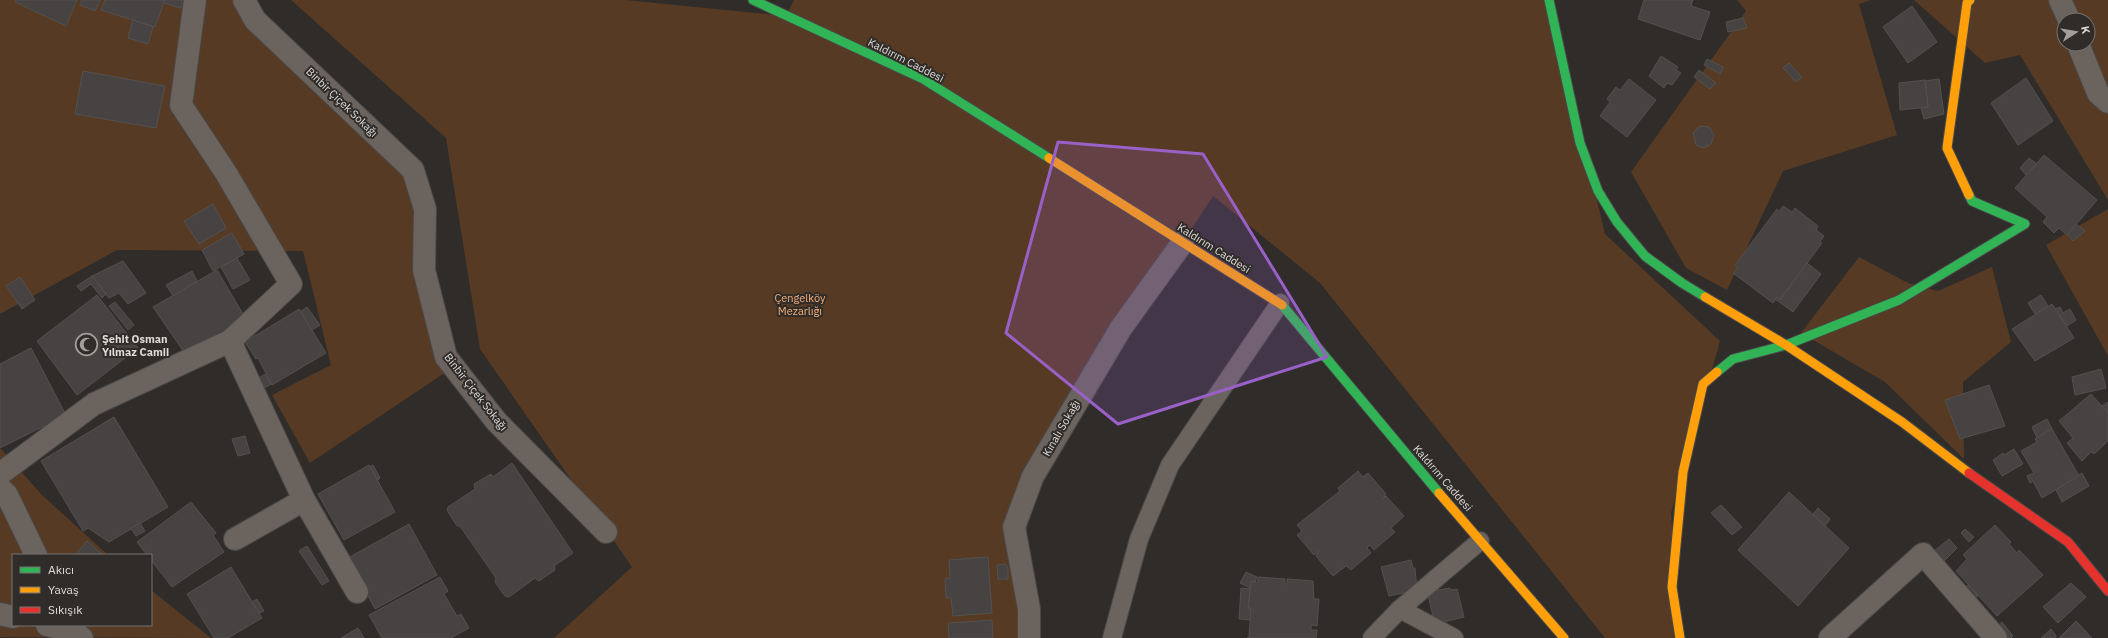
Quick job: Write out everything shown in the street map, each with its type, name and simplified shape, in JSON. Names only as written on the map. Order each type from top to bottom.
[{"type":"street","points":[[0,474],[94,404],[230,341],[292,284],[226,173],[181,105],[195,0]]},
{"type":"street","name":"Binbir Çiçek Sokağı","points":[[244,0],[255,20],[413,170],[425,209],[424,270],[446,357],[496,421],[606,532]]},
{"type":"street","name":"Kaldırım Caddesi","points":[[753,0],[923,79],[1280,303],[1380,424],[1564,638]]},
{"type":"street","points":[[1550,0],[1580,143],[1598,191],[1617,222],[1645,256],[1682,283],[1786,345],[1902,422],[1994,492],[2068,542],[2108,591]]},
{"type":"street","points":[[1680,638],[1672,587],[1683,472],[1703,384],[1733,359],[1786,345],[1899,300],[2025,224],[1972,201],[1947,148],[1967,3],[1970,0]]},
{"type":"street","points":[[2060,0],[2065,12]]},
{"type":"street","points":[[2081,52],[2098,93],[2108,102]]},
{"type":"street","name":"Kınalı Sokağı","points":[[1029,638],[1029,609],[1014,528],[1033,476],[1121,328],[1183,242]]},
{"type":"street","points":[[230,341],[304,500],[357,592]]},
{"type":"street","points":[[0,488],[7,495],[36,554]]},
{"type":"street","points":[[235,539],[304,500]]},
{"type":"street","points":[[1830,638],[1923,554],[1996,638]]},
{"type":"street","points":[[0,614],[12,617]]},
{"type":"street","points":[[50,626],[74,633]]},
{"type":"lane","points":[[1112,638],[1139,539],[1170,465],[1280,303]]},
{"type":"lane","points":[[1372,638],[1400,609],[1480,541]]},
{"type":"lane","points":[[1400,609],[1454,638]]},
{"type":"highlighted area","points":[[1058,142],[1203,154],[1327,357],[1118,424],[1006,333]]},
{"type":"green space","points":[[0,0],[250,0],[408,180],[449,370],[310,463],[272,395],[331,365],[303,251],[117,250],[0,314]]},
{"type":"green space","name":"Çengelköy Mezarlığı","points":[[291,0],[626,0],[786,16],[794,0],[1550,0],[1605,234],[1720,341],[1671,513],[1680,638],[1605,638],[1320,283],[1213,196],[1035,471],[1018,594],[1021,638],[554,638],[632,567],[480,349],[446,138]]},
{"type":"green space","points":[[1737,0],[1871,0],[1859,4],[1897,135],[1783,171],[1727,290],[1686,268],[1631,172],[1746,11]]},
{"type":"green space","points":[[1914,0],[2108,0],[2108,200],[2020,55],[1985,63]]},
{"type":"green space","points":[[2108,209],[2108,356],[2046,245]]},
{"type":"green space","points":[[1859,257],[1908,283],[1938,291],[1992,267],[2011,342],[1963,382],[1964,459],[1885,382],[1801,333]]},
{"type":"green space","points":[[0,448],[42,495],[107,554],[12,554],[12,626],[152,626],[152,591],[211,638],[0,637]]},
{"type":"building","points":[[16,0],[77,0],[66,26],[15,2]]},
{"type":"building","points":[[82,0],[100,0],[95,11],[80,5]]},
{"type":"building","points":[[105,0],[165,0],[155,27],[101,10]]},
{"type":"building","points":[[165,0],[184,0],[181,8],[164,3]]},
{"type":"building","points":[[1644,0],[1693,0],[1691,6],[1710,12],[1700,40],[1638,19]]},
{"type":"building","points":[[1912,6],[1937,42],[1908,63],[1883,27]]},
{"type":"building","points":[[1743,18],[1747,28],[1728,32],[1726,22]]},
{"type":"building","points":[[133,20],[153,27],[148,44],[128,38]]},
{"type":"building","points":[[1661,56],[1678,67],[1676,70],[1681,73],[1672,85],[1667,83],[1664,88],[1649,76]]},
{"type":"building","points":[[1707,59],[1723,67],[1720,74],[1704,65]]},
{"type":"building","points":[[1789,63],[1802,77],[1796,82],[1783,68]]},
{"type":"building","points":[[1699,70],[1716,83],[1710,89],[1694,77]]},
{"type":"building","points":[[83,71],[165,86],[156,128],[75,114]]},
{"type":"building","points":[[2026,78],[2053,121],[2018,145],[1991,103]]},
{"type":"building","points":[[1629,79],[1656,100],[1627,137],[1600,116],[1610,102],[1607,99],[1616,87],[1620,90]]},
{"type":"building","points":[[1939,79],[1944,114],[1924,119],[1921,108],[1928,107],[1925,81]]},
{"type":"building","points":[[1925,80],[1928,107],[1900,110],[1899,83]]},
{"type":"building","points":[[1700,126],[1709,127],[1714,135],[1711,144],[1704,148],[1696,145],[1693,133]]},
{"type":"building","points":[[2044,155],[2097,200],[2067,235],[2059,228],[2054,233],[2043,222],[2047,217],[2015,188]]},
{"type":"building","points":[[2029,158],[2037,164],[2026,175],[2020,168]]},
{"type":"building","points":[[213,204],[226,228],[199,244],[184,221]]},
{"type":"building","points":[[1783,206],[1792,212],[1795,208],[1818,226],[1816,230],[1824,236],[1820,242],[1822,243],[1780,300],[1777,297],[1773,303],[1733,273],[1738,267],[1735,265],[1777,209],[1779,212]]},
{"type":"building","points":[[2076,224],[2085,231],[2073,241],[2068,234]]},
{"type":"building","points":[[232,233],[244,254],[213,271],[202,250]]},
{"type":"building","points":[[237,258],[250,280],[233,289],[221,267]]},
{"type":"building","points":[[123,261],[146,293],[128,304],[119,293],[109,298],[92,276]]},
{"type":"building","points":[[1807,263],[1821,274],[1793,312],[1775,299],[1777,297],[1780,300]]},
{"type":"building","points":[[217,270],[247,321],[186,355],[153,307]]},
{"type":"building","points":[[192,271],[197,281],[173,296],[166,285]]},
{"type":"building","points":[[92,276],[106,294],[102,298],[91,284],[81,291],[77,286]]},
{"type":"building","points":[[20,277],[35,300],[22,309],[6,286]]},
{"type":"building","name":"Şehit Osman Yılmaz Camii","points":[[97,295],[138,348],[77,395],[37,341]]},
{"type":"building","points":[[2041,295],[2048,306],[2035,314],[2028,303]]},
{"type":"building","points":[[115,302],[134,325],[128,330],[109,306]]},
{"type":"building","points":[[2052,304],[2074,338],[2035,361],[2012,329]]},
{"type":"building","points":[[307,307],[320,325],[312,330],[300,312]]},
{"type":"building","points":[[2060,307],[2063,313],[2070,309],[2076,320],[2067,326],[2055,309]]},
{"type":"building","points":[[299,309],[326,353],[272,385],[258,358],[256,359],[245,342]]},
{"type":"building","points":[[31,348],[66,415],[0,448],[0,364]]},
{"type":"building","points":[[2101,369],[2106,388],[2075,395],[2072,377]]},
{"type":"building","points":[[265,374],[271,384],[259,391],[253,382]]},
{"type":"building","points":[[1989,385],[2005,426],[1960,439],[1945,400]]},
{"type":"building","points":[[2091,394],[2108,413],[2108,441],[2094,454],[2091,452],[2082,461],[2067,443],[2073,438],[2059,421]]},
{"type":"building","points":[[2108,402],[2108,413],[2102,406]]},
{"type":"building","points":[[114,417],[168,507],[109,542],[88,528],[83,531],[41,461]]},
{"type":"building","points":[[2047,419],[2052,429],[2037,438],[2032,427]]},
{"type":"building","points":[[2052,429],[2079,476],[2042,498],[2033,481],[2030,483],[2027,476],[2034,473],[2021,451],[2037,442],[2035,439]]},
{"type":"building","points":[[245,436],[250,453],[238,456],[232,439]]},
{"type":"building","points":[[2014,449],[2023,464],[2002,476],[1993,460],[2003,453],[2004,455]]},
{"type":"building","points":[[512,463],[573,553],[554,566],[555,570],[539,581],[535,578],[509,597],[505,596],[495,582],[496,578],[460,526],[457,526],[447,510],[448,507],[475,489],[474,484],[491,474],[493,477]]},
{"type":"building","points":[[369,465],[395,512],[344,540],[318,494]]},
{"type":"building","points":[[373,465],[380,478],[378,480],[370,467]]},
{"type":"building","points":[[1358,471],[1363,477],[1368,473],[1386,494],[1383,499],[1386,496],[1404,516],[1391,528],[1395,532],[1374,550],[1370,545],[1367,548],[1371,553],[1351,570],[1346,566],[1333,576],[1316,556],[1319,551],[1314,555],[1297,535],[1302,531],[1297,525],[1340,491],[1338,488]]},
{"type":"building","points":[[2082,473],[2089,486],[2062,502],[2056,490]]},
{"type":"building","points":[[1789,492],[1849,548],[1798,606],[1738,550]]},
{"type":"building","points":[[191,502],[216,533],[213,535],[224,552],[172,587],[152,561],[152,554],[146,554],[137,542]]},
{"type":"building","points":[[1721,505],[1742,527],[1732,535],[1711,513]]},
{"type":"building","points":[[1818,508],[1830,519],[1825,526],[1813,514]]},
{"type":"building","points":[[140,523],[145,531],[136,536],[131,528]]},
{"type":"building","points":[[409,524],[437,575],[375,609],[348,558]]},
{"type":"building","points":[[1995,525],[2011,542],[2009,544],[2017,553],[2019,550],[2043,575],[1997,616],[1956,571],[1967,559],[1963,555]]},
{"type":"building","points":[[1965,529],[1974,537],[1969,542],[1961,533]]},
{"type":"building","points":[[1949,539],[1957,548],[1943,562],[1934,551]]},
{"type":"building","points":[[87,541],[102,554],[76,554]]},
{"type":"building","points":[[307,546],[329,581],[322,585],[299,551]]},
{"type":"building","points":[[988,557],[992,613],[953,616],[951,598],[946,598],[945,579],[950,578],[949,560]]},
{"type":"building","points":[[1411,560],[1413,568],[1415,568],[1417,590],[1389,596],[1381,567]]},
{"type":"building","points":[[1005,564],[1008,568],[1008,579],[998,579],[997,565]]},
{"type":"building","points":[[231,567],[262,618],[228,638],[214,638],[187,594]]},
{"type":"building","points":[[1246,572],[1257,577],[1255,582],[1251,582],[1250,588],[1240,583]]},
{"type":"building","points":[[440,577],[448,591],[444,594],[457,616],[461,614],[469,628],[451,638],[382,638],[369,615]]},
{"type":"building","points":[[1258,577],[1285,579],[1285,584],[1287,584],[1287,579],[1313,581],[1314,599],[1319,599],[1317,626],[1311,625],[1311,630],[1317,630],[1316,638],[1247,638],[1249,637],[1251,608],[1248,608],[1251,582],[1258,582]]},
{"type":"building","points":[[2071,583],[2086,597],[2058,623],[2043,607]]},
{"type":"building","points":[[1968,585],[1978,596],[1974,599],[1965,588]]},
{"type":"building","points":[[1241,588],[1250,589],[1248,608],[1251,608],[1250,620],[1239,619]]},
{"type":"building","points":[[1450,588],[1451,590],[1457,589],[1464,617],[1435,624],[1428,595],[1434,594],[1434,591]]},
{"type":"building","points":[[257,599],[264,611],[259,613],[252,602]]},
{"type":"building","points":[[992,620],[993,638],[949,638],[948,623]]},
{"type":"building","points":[[2076,621],[2092,638],[2059,638]]},
{"type":"building","points":[[2002,622],[2013,636],[2011,638],[2006,638],[1997,626]]},
{"type":"building","points":[[358,628],[364,638],[341,638]]},
{"type":"building","points":[[2051,629],[2056,636],[2055,638],[2041,638]]},
{"type":"traffic: fast","points":[[753,0],[923,79],[1049,158]]},
{"type":"traffic: fast","points":[[1549,0],[1580,143],[1598,191],[1617,222],[1645,256],[1682,283],[1705,297]]},
{"type":"traffic: fast","points":[[1717,372],[1733,359],[1786,345],[1899,300],[2025,224],[1972,201],[1969,195]]},
{"type":"traffic: fast","points":[[1282,305],[1439,493]]},
{"type":"traffic: slow","points":[[1969,195],[1947,148],[1967,3],[1970,0]]},
{"type":"traffic: slow","points":[[1049,158],[1282,305]]},
{"type":"traffic: slow","points":[[1705,297],[1786,345],[1902,422],[1969,473]]},
{"type":"traffic: slow","points":[[1680,638],[1672,587],[1683,472],[1703,384],[1717,372]]},
{"type":"traffic: slow","points":[[1439,493],[1564,638]]},
{"type":"traffic: jam","points":[[1969,473],[2068,542],[2108,591]]},
{"type":"place","name":"Şehit Osman Yılmaz Camii","points":[[87,345]]}]
